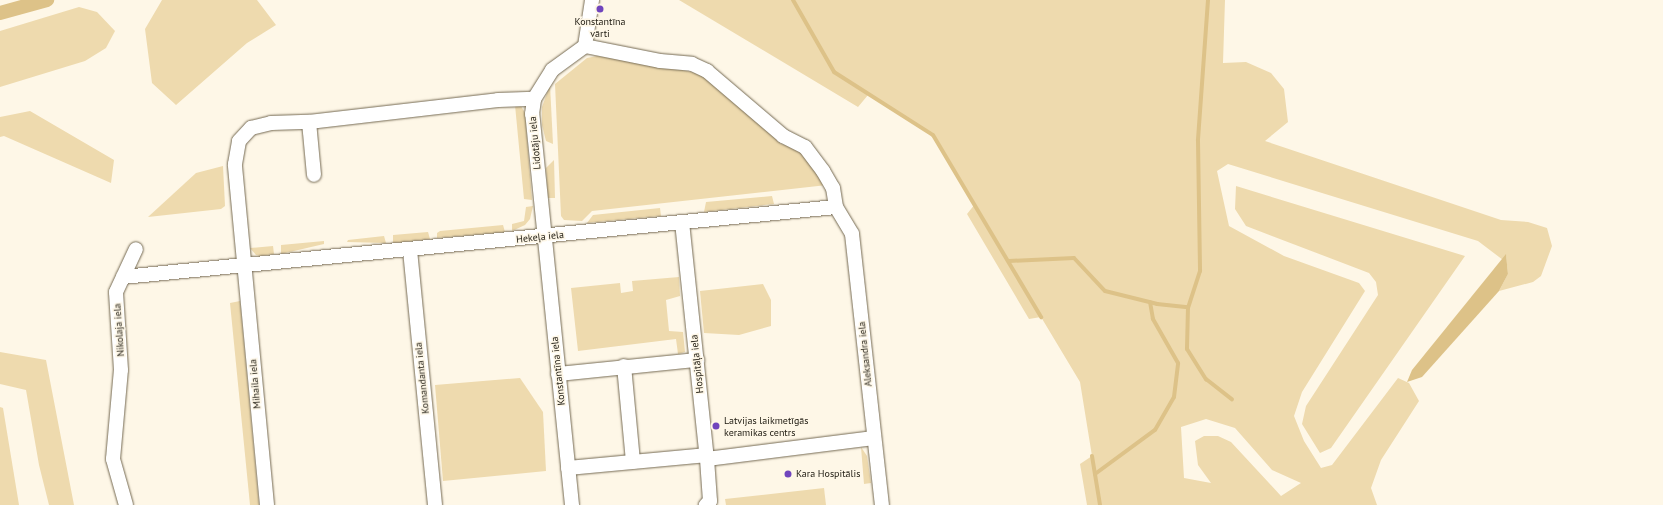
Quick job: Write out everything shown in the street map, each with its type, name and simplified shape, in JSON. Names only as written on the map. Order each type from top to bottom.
[{"type":"street","points":[[592,0],[585,46],[660,61],[692,64],[707,71],[783,136],[805,146],[833,188],[836,207]]},
{"type":"street","name":"Lidotāju iela","points":[[544,237],[532,114],[534,98],[552,70],[585,46]]},
{"type":"street","name":"Mihaila iela","points":[[267,505],[234,164],[239,141],[251,128],[271,123],[309,122],[498,100],[534,98]]},
{"type":"street","points":[[309,122],[314,175]]},
{"type":"street","name":"Hekeļa iela","points":[[244,263],[410,250],[836,207]]},
{"type":"street","name":"Aleksandra iela","points":[[836,207],[852,234],[882,505]]},
{"type":"street","name":"Hospitāļa iela","points":[[682,222],[707,457],[710,501],[706,505]]},
{"type":"street","name":"Konstantīna iela","points":[[544,237],[572,505]]},
{"type":"street","name":"Nikolaja iela","points":[[126,505],[113,459],[121,370],[116,292],[136,249]]},
{"type":"street","name":"Komandanta iela","points":[[410,250],[435,505]]},
{"type":"street","points":[[123,277],[244,263]]},
{"type":"street","points":[[558,374],[624,366],[697,360]]},
{"type":"street","points":[[624,366],[633,462]]},
{"type":"street","points":[[568,468],[707,457],[874,438]]},
{"type":"shaded area","points":[[162,0],[257,0],[276,25],[247,43],[176,105],[152,83],[145,29]]},
{"type":"shaded area","points":[[679,0],[1225,0],[1223,63],[1246,62],[1271,73],[1284,89],[1288,122],[1265,141],[1501,220],[1528,222],[1547,228],[1552,246],[1541,276],[1533,282],[1499,291],[1508,274],[1506,255],[1503,260],[1478,241],[1228,164],[1217,171],[1229,226],[1284,256],[1359,283],[1365,291],[1302,392],[1294,416],[1304,441],[1321,468],[1332,465],[1398,378],[1409,383],[1419,401],[1381,460],[1371,488],[1377,505],[1087,505],[1080,464],[1092,456],[1080,382],[1041,317],[1029,319],[967,214],[975,204],[933,135],[868,95],[858,107]],"holes":[[[1206,419],[1235,428],[1272,470],[1301,483],[1281,496],[1231,442],[1218,436],[1204,436],[1195,441],[1198,465],[1211,483],[1184,478],[1181,427]]]},
{"type":"shaded area","points":[[79,7],[97,12],[115,31],[106,48],[85,61],[0,87],[0,31]]},
{"type":"shaded area","points":[[597,56],[659,65],[700,74],[731,93],[781,144],[801,149],[827,185],[592,211],[582,221],[564,220],[561,216],[555,84],[587,58]]},
{"type":"shaded area","points":[[550,85],[553,144],[546,141],[542,125],[542,107]]},
{"type":"shaded area","points":[[515,105],[521,106],[525,113],[532,200],[524,199]]},
{"type":"shaded area","points":[[30,111],[114,160],[111,183],[4,136],[0,137],[0,117]]},
{"type":"shaded area","points":[[554,160],[555,198],[548,198],[546,168]]},
{"type":"shaded area","points":[[223,166],[225,206],[221,209],[148,217],[196,173]]},
{"type":"shaded area","points":[[1236,186],[1465,256],[1331,448],[1320,453],[1302,424],[1306,406],[1378,295],[1376,282],[1369,273],[1246,226],[1235,209]]},
{"type":"shaded area","points":[[772,196],[774,204],[704,212],[706,202]]},
{"type":"shaded area","points":[[533,206],[530,219],[525,225],[512,231],[512,224],[524,221],[526,207]]},
{"type":"shaded area","points":[[660,208],[661,216],[587,223],[593,215]]},
{"type":"shaded area","points":[[503,225],[505,232],[437,238],[437,233],[440,231]]},
{"type":"shaded area","points":[[428,232],[430,239],[393,243],[393,235]]},
{"type":"shaded area","points":[[384,236],[386,243],[347,242],[348,240]]},
{"type":"shaded area","points":[[324,241],[324,244],[281,254],[281,245]]},
{"type":"shaded area","points":[[273,246],[274,254],[260,256],[256,255],[250,248]]},
{"type":"shaded area","points":[[1506,254],[1508,274],[1499,291],[1422,377],[1407,382],[1412,370]]},
{"type":"shaded area","points":[[679,277],[680,296],[666,300],[669,331],[683,332],[685,352],[678,354],[676,339],[578,351],[571,288],[620,283],[621,293],[633,291],[632,281]]},
{"type":"shaded area","points":[[763,284],[771,300],[771,326],[739,335],[704,333],[700,291]]},
{"type":"shaded area","points":[[240,301],[259,505],[250,505],[230,303]]},
{"type":"shaded area","points":[[0,352],[46,360],[74,505],[49,505],[39,465],[26,390],[0,384]]},
{"type":"shaded area","points":[[520,378],[543,412],[546,471],[443,481],[435,385]]},
{"type":"shaded area","points":[[0,407],[3,408],[19,505],[0,505]]},
{"type":"shaded area","points":[[861,447],[867,456],[871,483],[864,484]]},
{"type":"shaded area","points":[[824,488],[826,505],[726,505],[725,499]]},
{"type":"waterway","points":[[0,13],[47,0]]},
{"type":"waterway","points":[[793,0],[834,72],[933,135],[1041,317]]},
{"type":"waterway","points":[[1208,0],[1198,141],[1200,271],[1188,307],[1187,349],[1206,379],[1232,399]]},
{"type":"waterway","points":[[1009,261],[1074,258],[1105,291],[1157,304],[1188,307]]},
{"type":"waterway","points":[[1095,474],[1155,430],[1174,397],[1178,363],[1153,319],[1150,302]]},
{"type":"waterway","points":[[1092,456],[1100,505]]},
{"type":"place","name":"Konstantīna vārti","points":[[600,9]]},
{"type":"place","name":"Latvijas laikmetīgās keramikas centrs","points":[[716,426]]},
{"type":"place","name":"Kara Hospitālis","points":[[788,474]]}]
